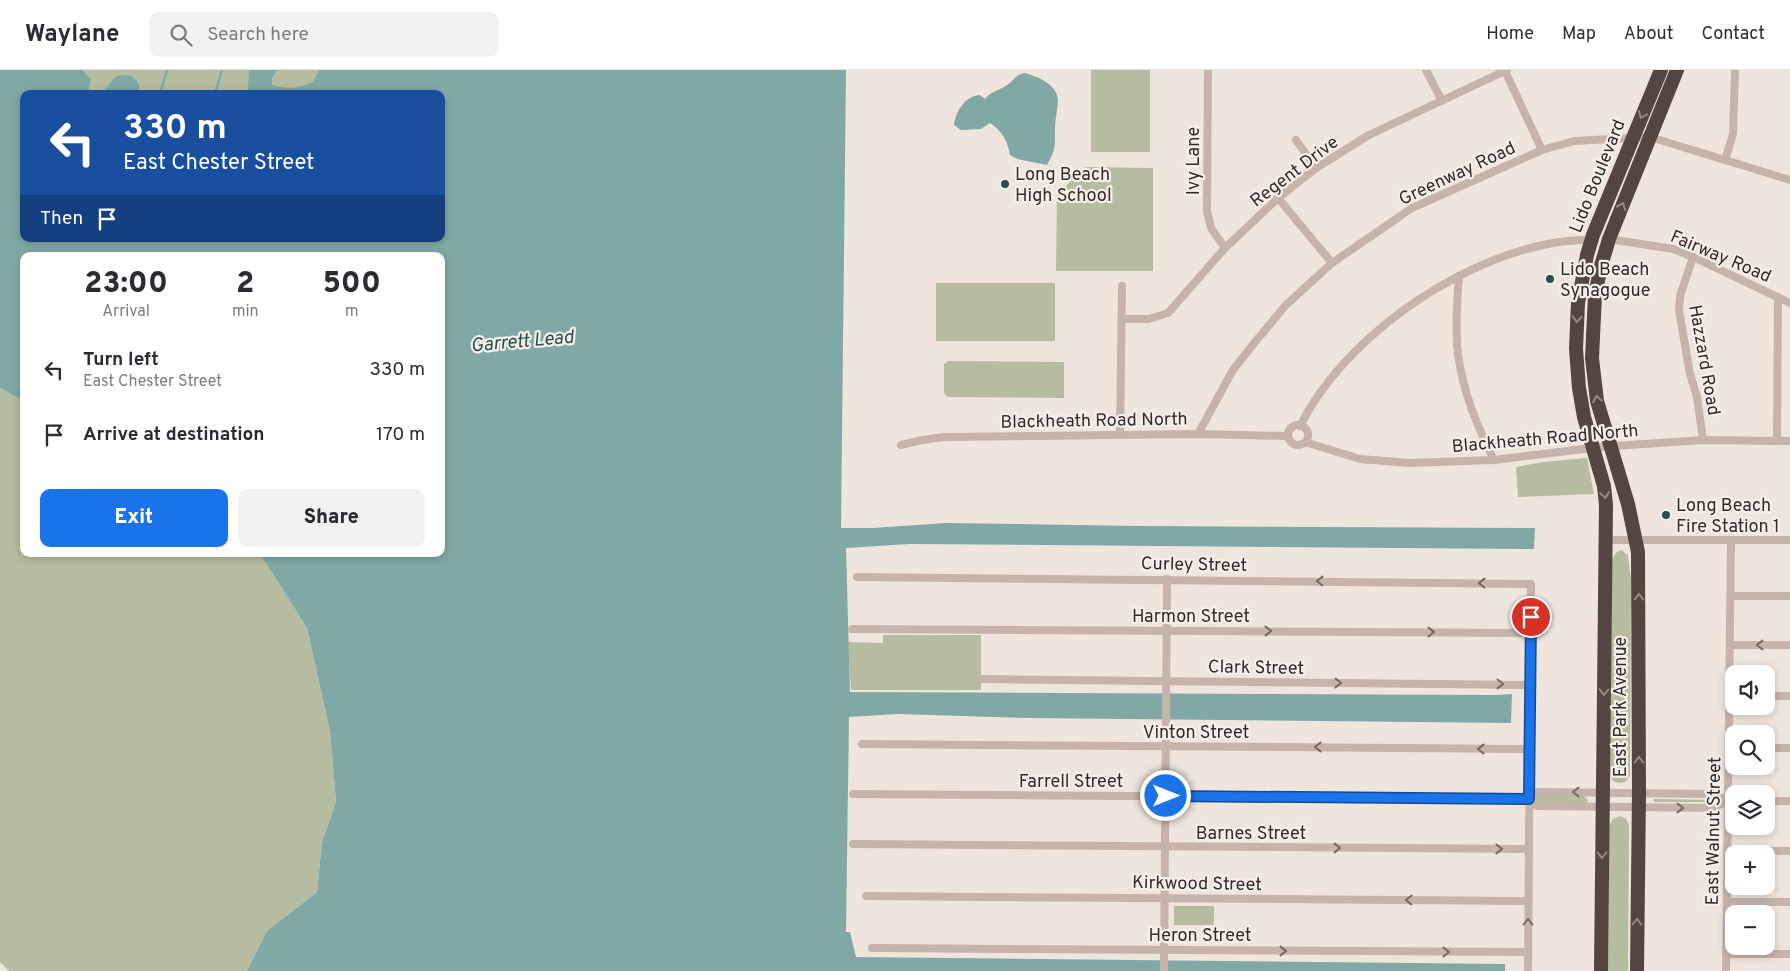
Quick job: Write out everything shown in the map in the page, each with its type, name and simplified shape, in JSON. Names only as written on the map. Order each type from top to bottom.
[{"type":"highway","name":"Lido Boulevard","points":[[1592,448],[1581,402],[1576,349],[1578,303],[1584,270],[1592,240],[1661,70]]},
{"type":"highway","name":"Lido Boulevard","points":[[1610,446],[1597,400],[1592,358],[1595,295],[1600,266],[1609,239],[1678,70]]},
{"type":"highway","name":"East Park Avenue","points":[[1610,446],[1628,504],[1639,562],[1637,971]]},
{"type":"highway","name":"East Park Avenue","points":[[1592,448],[1605,495],[1606,540],[1601,971]]},
{"type":"street","name":"Ivy Lane","points":[[1208,70],[1207,212],[1211,228],[1225,248]]},
{"type":"street","points":[[1426,70],[1442,101]]},
{"type":"street","points":[[1725,160],[1733,134],[1735,70]]},
{"type":"street","name":"Regent Drive","points":[[1122,319],[1149,319],[1168,313],[1225,248],[1278,198],[1316,168],[1369,135],[1506,71]]},
{"type":"street","points":[[1506,71],[1542,150]]},
{"type":"street","name":"Greenway Road","points":[[1198,434],[1232,370],[1286,305],[1332,263],[1412,208],[1542,150],[1574,141],[1650,137],[1790,180]]},
{"type":"street","points":[[1296,140],[1316,168]]},
{"type":"street","points":[[1278,198],[1332,263]]},
{"type":"street","name":"Fairway Road","points":[[1609,239],[1662,246],[1693,257],[1790,303]]},
{"type":"street","points":[[1300,426],[1309,408],[1327,383],[1362,345],[1408,307],[1459,276],[1494,260],[1529,248],[1553,243],[1592,240]]},
{"type":"street","name":"Hazzard Road","points":[[1693,257],[1680,296],[1679,310],[1688,364],[1697,397],[1703,440]]},
{"type":"street","points":[[1459,276],[1457,338],[1461,374],[1473,416],[1494,460]]},
{"type":"street","points":[[1120,434],[1122,286]]},
{"type":"street","points":[[1777,440],[1778,297]]},
{"type":"street","points":[[1300,426],[1305,428],[1308,434],[1305,442],[1296,445],[1291,442],[1288,436],[1292,428],[1300,426]]},
{"type":"street","name":"Blackheath Road North","points":[[901,445],[944,437],[1120,434],[1288,436]]},
{"type":"street","name":"Blackheath Road North","points":[[1305,442],[1360,459],[1399,462],[1494,460],[1610,446],[1703,440],[1790,440]]},
{"type":"street","points":[[1606,540],[1790,540]]},
{"type":"street","name":"East Walnut Street","points":[[1731,540],[1731,665]]},
{"type":"street","name":"Curley Street","points":[[857,577],[1531,584],[1530,633]]},
{"type":"street","points":[[1164,971],[1167,579]]},
{"type":"street","points":[[1731,596],[1790,596]]},
{"type":"street","name":"Harmon Street","points":[[852,629],[1530,633]]},
{"type":"street","points":[[1528,971],[1530,633]]},
{"type":"street","points":[[1730,645],[1790,645]]},
{"type":"street","name":"Clark Street","points":[[981,678],[1167,685],[1530,685]]},
{"type":"street","points":[[1775,696],[1790,696]]},
{"type":"street","name":"Vinton Street","points":[[862,744],[1530,749]]},
{"type":"street","points":[[1775,748],[1790,748]]},
{"type":"street","points":[[1529,799],[1538,792],[1714,794],[1725,799]]},
{"type":"street","name":"Farrell Street","points":[[853,794],[1529,799]]},
{"type":"street","points":[[1529,799],[1537,806],[1602,808],[1713,808],[1725,803]]},
{"type":"street","points":[[1775,801],[1790,801]]},
{"type":"street","name":"Barnes Street","points":[[853,844],[1529,850]]},
{"type":"street","points":[[1775,851],[1790,851]]},
{"type":"street","name":"East Walnut Street","points":[[1727,895],[1727,905]]},
{"type":"street","name":"Kirkwood Street","points":[[866,896],[1528,901]]},
{"type":"street","points":[[1727,902],[1790,902]]},
{"type":"street","name":"Heron Street","points":[[872,948],[1164,953],[1528,952]]},
{"type":"street","points":[[1775,954],[1790,954]]},
{"type":"street","name":"East Walnut Street","points":[[1726,955],[1726,971]]},
{"type":"green space","points":[[82,70],[323,70],[334,90],[89,90],[90,79]]},
{"type":"green space","points":[[1091,70],[1150,70],[1150,152],[1091,152]]},
{"type":"green space","points":[[1085,167],[1153,168],[1153,271],[1056,271],[1057,195]]},
{"type":"green space","points":[[936,283],[1055,283],[1055,341],[936,341]]},
{"type":"green space","points":[[948,361],[1064,362],[1064,398],[947,397],[944,393],[944,364]]},
{"type":"green space","points":[[0,388],[20,399],[20,557],[261,557],[266,563],[307,628],[330,731],[336,802],[322,842],[317,892],[267,931],[247,971],[9,971],[0,962]]},
{"type":"green space","points":[[1587,458],[1594,494],[1518,497],[1516,467],[1543,462]]},
{"type":"green space","points":[[1621,550],[1628,555],[1631,580],[1630,776],[1625,782],[1619,783],[1613,781],[1610,775],[1611,568],[1615,555]]},
{"type":"green space","points":[[883,635],[981,635],[981,690],[851,690],[848,642],[883,643]]},
{"type":"green space","points":[[1538,795],[1584,796],[1588,800],[1585,805],[1536,802]]},
{"type":"green space","points":[[1654,799],[1713,800],[1714,801],[1654,802]]},
{"type":"green space","points":[[1620,816],[1626,819],[1629,825],[1628,971],[1608,971],[1609,826],[1613,819]]},
{"type":"green space","points":[[1174,906],[1214,906],[1214,925],[1174,925]]},
{"type":"water","name":"Garrett Lead","points":[[0,70],[82,70],[91,79],[89,90],[20,90],[20,242],[445,242],[445,90],[248,90],[249,70],[277,70],[272,78],[272,85],[288,88],[303,86],[313,82],[319,70],[846,70],[841,528],[873,528],[946,523],[1535,528],[1534,549],[909,544],[846,548],[850,692],[1512,694],[1511,723],[1026,718],[897,714],[849,717],[846,932],[850,932],[856,957],[1505,964],[1505,971],[247,971],[267,931],[317,892],[322,842],[336,802],[330,731],[307,628],[261,557],[445,557],[445,252],[20,252],[20,399],[0,388]]},
{"type":"water","points":[[1024,73],[1046,82],[1057,94],[1058,103],[1054,147],[1047,165],[1017,159],[1010,155],[1004,137],[990,123],[981,129],[961,130],[954,125],[959,110],[970,98],[980,95],[985,99],[993,92],[1007,85],[1018,75]]},
{"type":"water","points":[[121,75],[132,76],[139,84],[139,90],[104,90],[115,77]]},
{"type":"waterway","points":[[161,90],[167,70]]},
{"type":"waterway","points":[[216,90],[222,70]]},
{"type":"place","name":"Long Beach High School","points":[[1005,184]]},
{"type":"place","name":"Lido Beach Synagogue","points":[[1550,279]]},
{"type":"place","name":"Long Beach Fire Station 1","points":[[1666,515]]},
{"type":"route","points":[[1166,796],[1529,799],[1531,617]]}]
